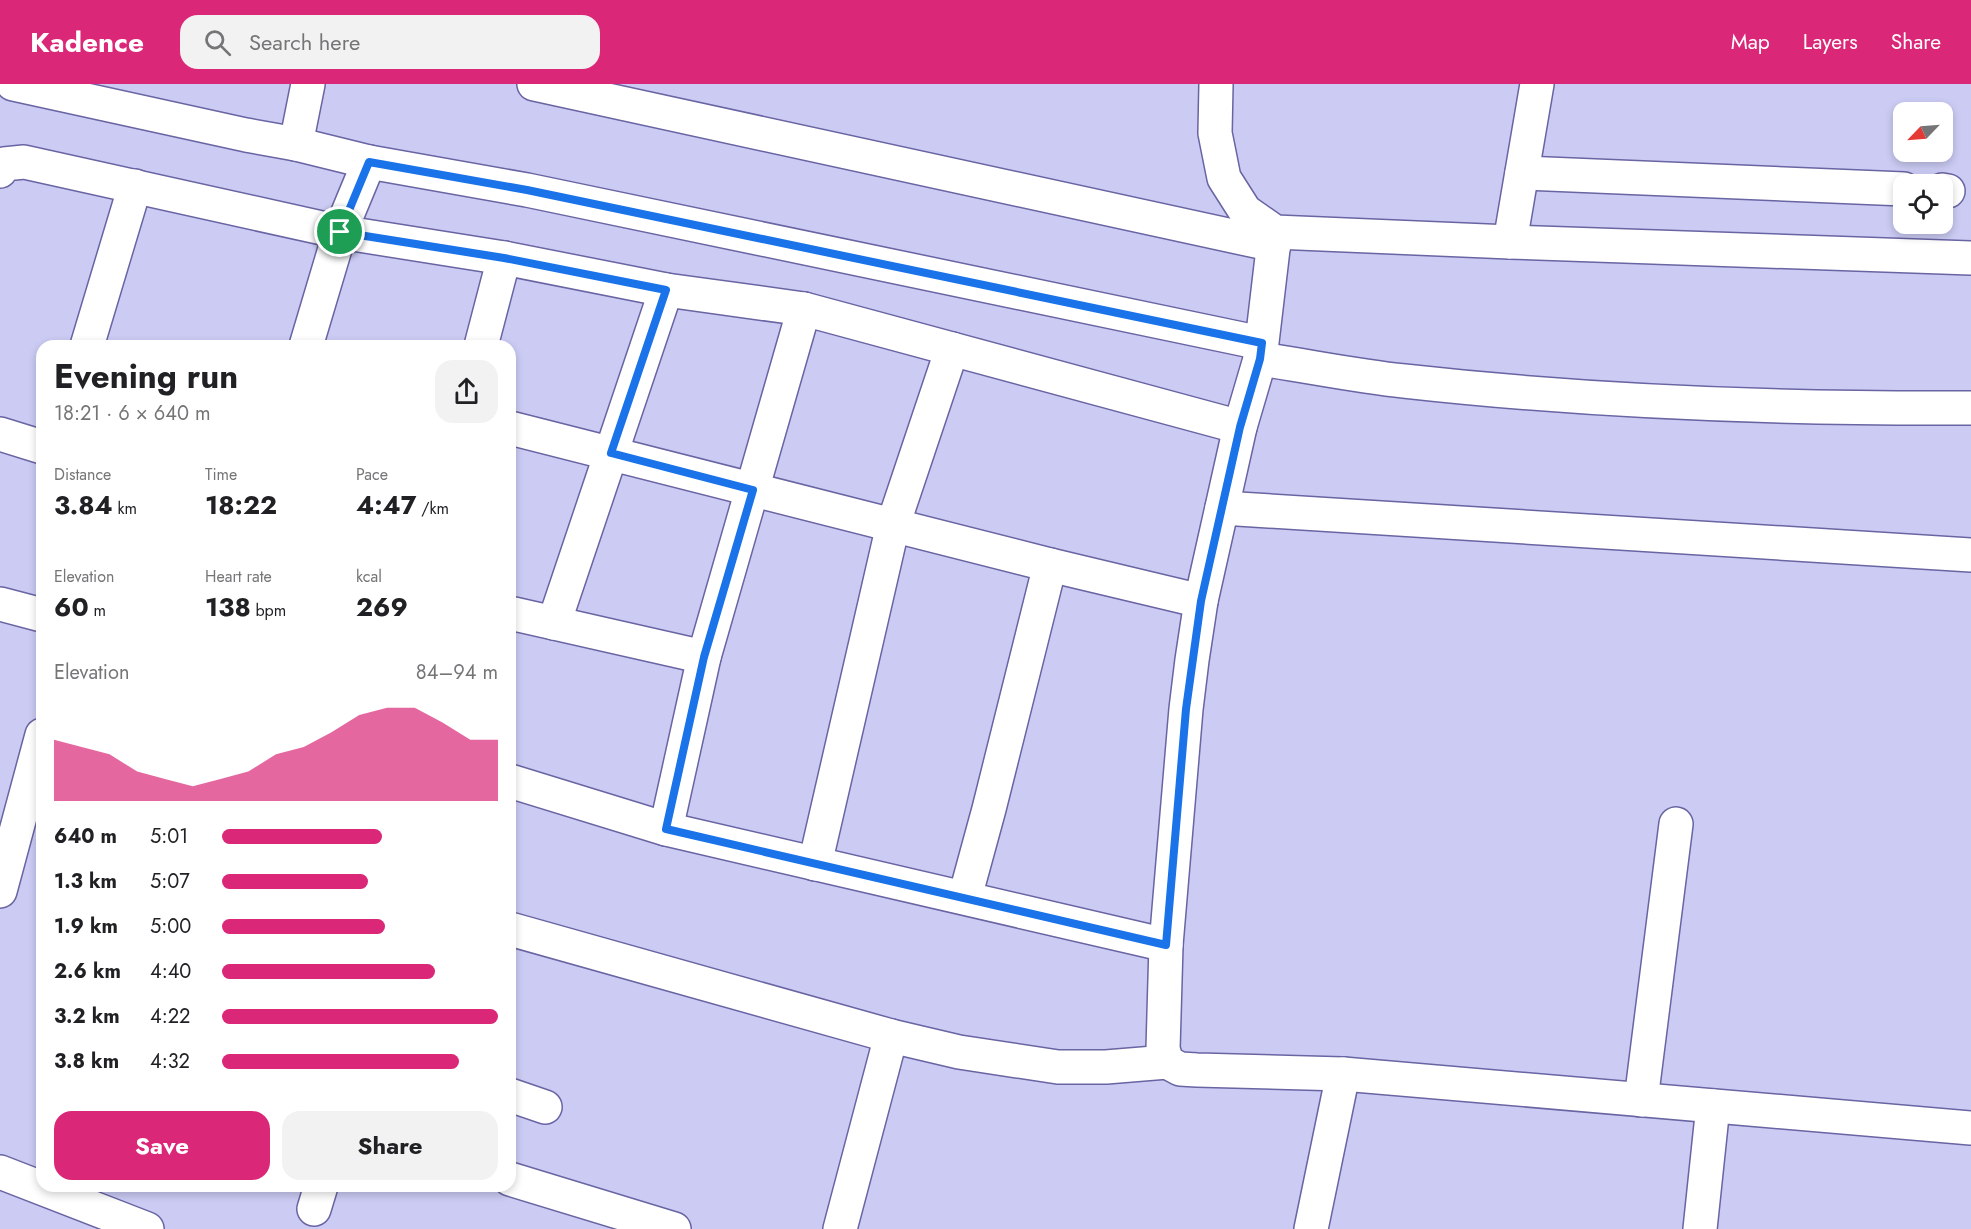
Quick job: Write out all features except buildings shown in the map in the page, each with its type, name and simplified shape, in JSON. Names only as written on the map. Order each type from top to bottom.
[{"type":"street","points":[[14,84],[296,144],[369,162],[527,190],[1403,381],[1618,399],[1758,405],[1971,408]]},
{"type":"street","points":[[296,144],[308,84]]},
{"type":"street","points":[[534,84],[1274,239],[1510,242],[1971,258]]},
{"type":"street","points":[[1510,242],[1537,84]]},
{"type":"street","points":[[1208,85],[1224,178],[1245,211],[1274,239]]},
{"type":"street","points":[[0,171],[4,164],[24,162],[340,232],[504,258],[666,290],[804,309],[1240,427]]},
{"type":"street","points":[[308,340],[340,232],[369,162]]},
{"type":"street","points":[[1522,173],[1893,189]]},
{"type":"street","points":[[89,340],[135,186]]},
{"type":"street","points":[[1167,1062],[1163,1048],[1166,945],[1186,709],[1201,601],[1240,427],[1261,351],[1274,239]]},
{"type":"street","points":[[483,340],[504,258]]},
{"type":"street","points":[[554,623],[666,290]]},
{"type":"street","points":[[666,829],[704,657],[804,309]]},
{"type":"street","points":[[815,864],[893,525],[952,349]]},
{"type":"street","points":[[516,429],[1201,601]]},
{"type":"street","points":[[0,434],[36,445]]},
{"type":"street","points":[[1222,508],[1971,555]]},
{"type":"street","points":[[965,897],[1050,565]]},
{"type":"street","points":[[0,604],[36,613]]},
{"type":"street","points":[[516,614],[704,657]]},
{"type":"street","points":[[0,891],[36,757]]},
{"type":"street","points":[[516,784],[666,829],[1166,945]]},
{"type":"street","points":[[1641,1100],[1676,824]]},
{"type":"street","points":[[516,931],[958,1053],[1058,1067],[1106,1067],[1167,1062],[1180,1069],[1342,1074],[1971,1128]]},
{"type":"street","points":[[840,1229],[891,1036]]},
{"type":"street","points":[[1311,1229],[1342,1074]]},
{"type":"street","points":[[516,1097],[545,1107]]},
{"type":"street","points":[[1700,1229],[1713,1106]]},
{"type":"street","points":[[0,1172],[36,1189]]},
{"type":"street","points":[[516,1181],[674,1229]]},
{"type":"street","points":[[44,1192],[74,1206],[147,1229]]},
{"type":"route","points":[[369,162],[527,190],[1262,343],[1260,359],[1240,427],[1201,601],[1186,709],[1166,945],[666,829],[704,657],[753,490],[611,453],[666,290],[504,258],[340,232],[369,162]]}]
